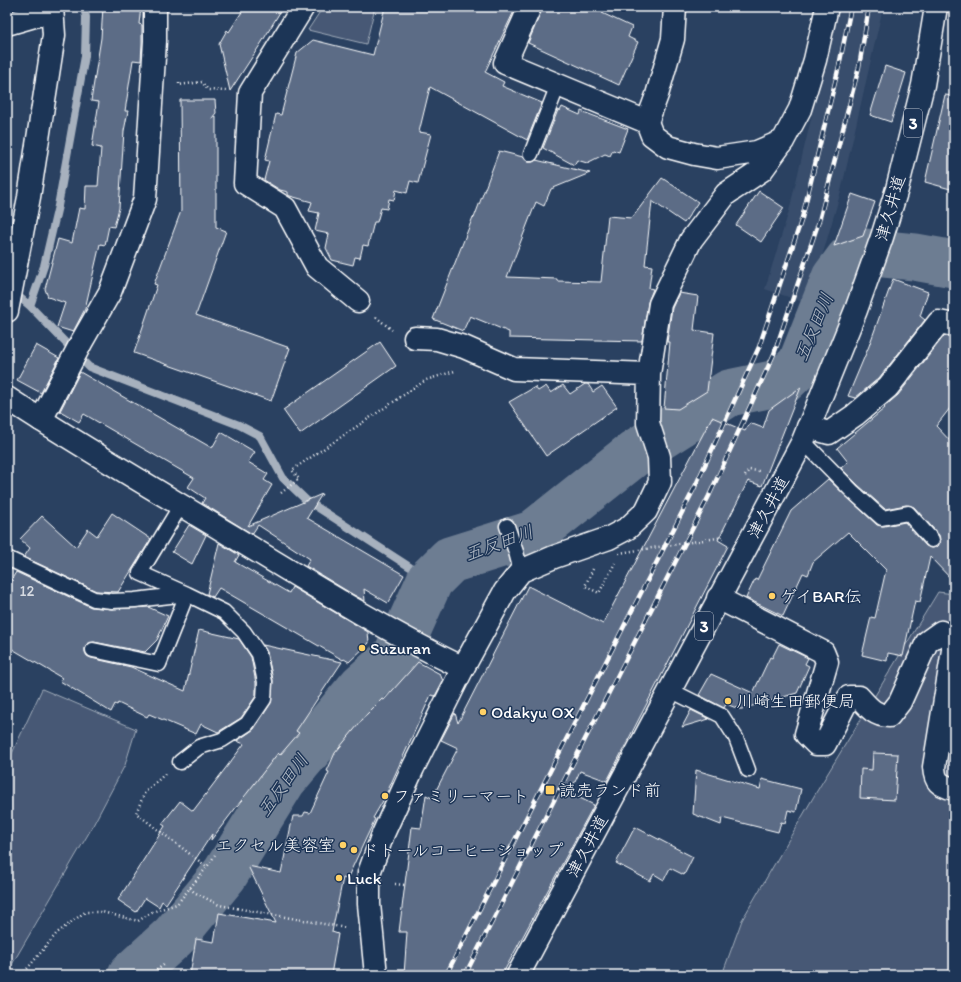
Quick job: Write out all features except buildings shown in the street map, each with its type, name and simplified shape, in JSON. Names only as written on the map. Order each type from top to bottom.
[{"type":"street","points":[[41,420],[82,341],[110,292],[145,199],[156,7]]},
{"type":"street","points":[[303,7],[250,93],[245,183],[285,208],[317,267],[358,301]]},
{"type":"street","points":[[530,7],[505,63],[647,122]]},
{"type":"street","points":[[675,7],[673,39],[657,95],[647,122],[652,135],[668,147],[717,158],[757,152],[783,141]]},
{"type":"street","points":[[376,975],[368,904],[369,873],[383,834],[395,808],[463,668],[505,591],[519,561],[554,557],[610,538],[628,528],[646,511],[660,482],[659,457],[648,423],[649,374],[660,304],[691,240],[726,194],[762,170],[783,141],[800,109],[815,60],[827,7]]},
{"type":"street","name":"津久井道","points":[[518,975],[806,434],[872,268],[897,189],[923,85],[936,7]]},
{"type":"street","points":[[7,24],[52,9],[54,35],[29,197],[8,308]]},
{"type":"street","points":[[806,434],[829,433],[855,415],[888,388],[939,322],[954,325]]},
{"type":"street","points":[[415,338],[436,339],[457,345],[514,369],[649,374]]},
{"type":"street","points":[[7,398],[392,632],[463,668]]},
{"type":"street","points":[[718,598],[823,652],[827,662],[806,734],[816,744],[825,744],[849,698],[859,697],[866,705],[880,716],[889,716],[900,702],[926,642],[941,632],[953,640],[954,650],[934,766],[935,777],[942,786],[954,789]]},
{"type":"lane","points":[[531,154],[558,85]]},
{"type":"lane","points":[[806,434],[852,491],[882,518],[908,513],[932,540]]},
{"type":"lane","points":[[180,762],[199,747],[222,740],[246,724],[264,699],[265,682],[259,654],[244,632],[224,612],[140,573],[181,505]]},
{"type":"lane","points":[[506,526],[519,561]]},
{"type":"lane","points":[[7,562],[9,559],[94,599],[112,601],[134,600],[187,594]]},
{"type":"lane","points":[[93,650],[159,664],[187,594]]},
{"type":"lane","points":[[670,690],[722,716],[736,738],[748,770]]},
{"type":"path","points":[[178,78],[179,85],[202,82],[208,90],[250,93]]},
{"type":"path","points":[[358,301],[395,333],[415,338]]},
{"type":"path","points":[[281,493],[299,479],[292,470],[426,380],[461,370]]},
{"type":"path","points":[[745,476],[749,470],[757,470],[762,473]]},
{"type":"path","points":[[594,568],[585,586],[599,593],[619,553],[724,537]]},
{"type":"path","points":[[180,762],[158,779],[145,792],[136,813],[207,867]]},
{"type":"path","points":[[22,975],[57,933],[85,912],[102,912],[138,921],[152,912],[177,904],[215,855]]},
{"type":"path","points":[[395,884],[405,885]]},
{"type":"path","points":[[190,888],[194,892],[219,905],[372,933]]},
{"type":"path","points":[[150,975],[165,964]]},
{"type":"shaded area","points":[[323,7],[375,7],[366,44],[308,30]]},
{"type":"shaded area","points":[[835,7],[883,7],[841,191],[823,253],[806,303],[765,289],[789,211],[812,115]]},
{"type":"shaded area","points":[[938,592],[954,594],[954,975],[722,975],[742,920],[817,791]]},
{"type":"shaded area","points":[[42,689],[136,729],[125,765],[90,831],[7,973],[7,764]]},
{"type":"waterway","points":[[84,7],[86,17],[85,56],[58,206],[44,266],[30,306],[89,367],[239,425],[260,436],[283,478],[306,500],[430,580]]},
{"type":"waterway","name":"五反田川","points":[[131,975],[174,936],[225,874],[283,780],[362,686],[396,656],[430,580],[450,560],[533,534],[636,452],[729,393],[782,382],[801,364],[835,278],[849,259],[864,252],[915,257],[954,264]]},
{"type":"waterway","points":[[12,291],[30,306]]},
{"type":"railway","points":[[446,975],[694,489],[759,347],[802,218],[839,66],[851,7]]},
{"type":"railway","points":[[465,975],[709,496],[774,354],[819,221],[859,67],[869,7]]},
{"type":"place","name":"ゲイBAR伝","points":[[772,596]]},
{"type":"place","name":"Suzuran","points":[[362,648]]},
{"type":"place","name":"川崎生田郵便局","points":[[728,701]]},
{"type":"place","name":"Odakyu OX","points":[[483,712]]},
{"type":"place","name":"読売ランド前","points":[[550,790]]},
{"type":"place","name":"ファミリーマート","points":[[385,796]]},
{"type":"place","name":"エクセル美容室","points":[[343,845]]},
{"type":"place","name":"ドトールコーヒーショップ","points":[[354,850]]},
{"type":"place","name":"Luck","points":[[339,878]]}]
